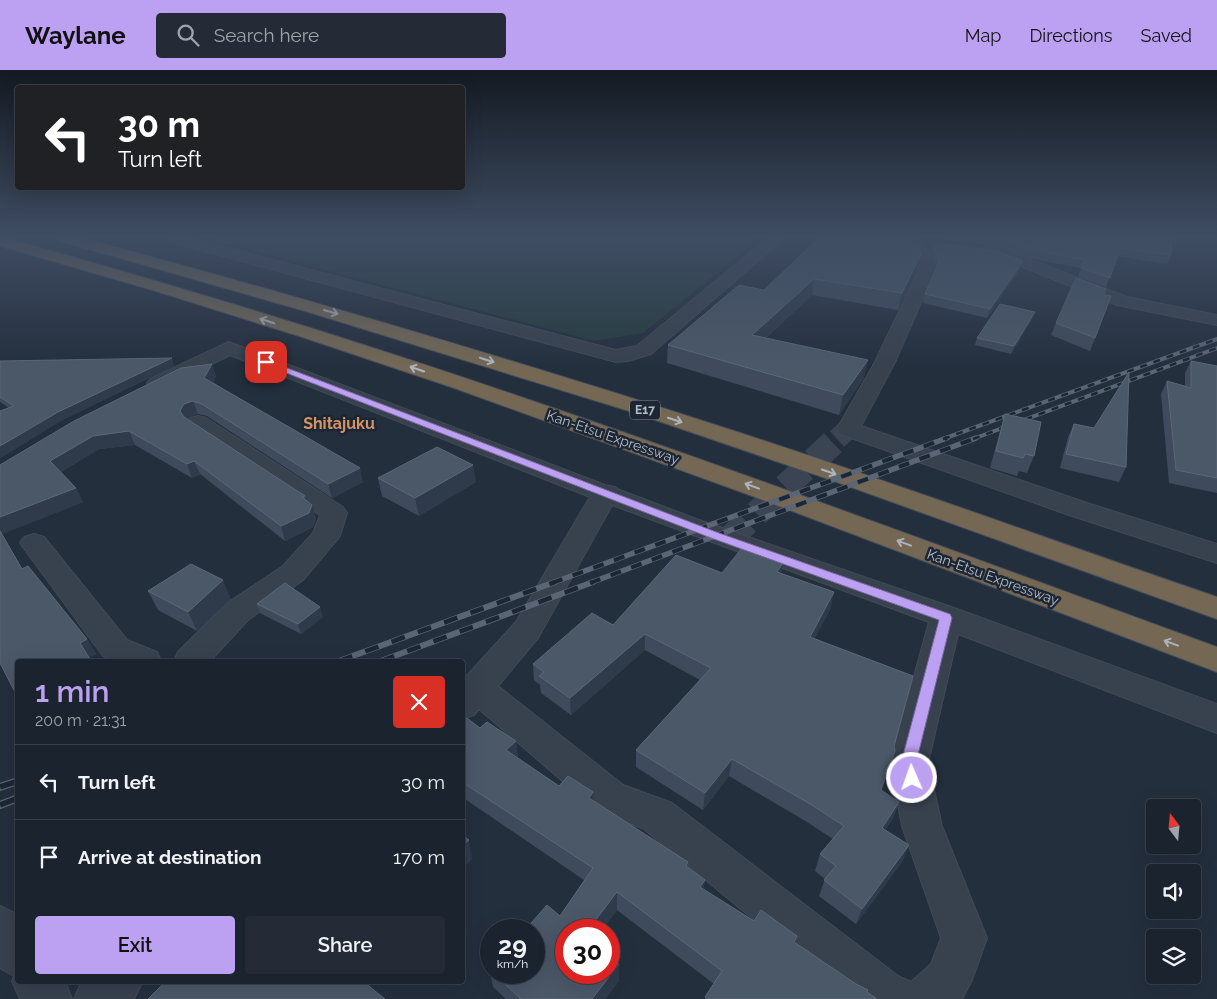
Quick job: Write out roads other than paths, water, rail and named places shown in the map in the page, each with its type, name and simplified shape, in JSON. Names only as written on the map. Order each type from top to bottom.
[{"type":"highway","name":"Kan-Etsu Expressway","points":[[138,281],[371,354],[670,456],[1217,660]]},
{"type":"highway","name":"E17","points":[[226,281],[418,338],[719,434],[1217,608]]},
{"type":"street","points":[[335,281],[616,356],[633,354],[644,350],[726,281]]},
{"type":"street","points":[[922,281],[884,362],[848,429],[1068,506],[1217,554]]},
{"type":"street","points":[[1073,281],[1123,301],[1217,320]]},
{"type":"street","points":[[136,393],[229,348],[728,540],[946,618],[1217,719]]},
{"type":"street","points":[[192,659],[238,612],[292,573],[326,536],[334,513],[198,423]]},
{"type":"street","points":[[606,492],[527,630],[470,696],[609,798],[658,816],[882,994],[895,999]]},
{"type":"street","points":[[34,543],[115,648],[140,659]]},
{"type":"street","points":[[928,999],[948,980],[964,938],[922,826],[908,763],[946,618]]},
{"type":"street","points":[[0,929],[15,950]]},
{"type":"street","points":[[38,984],[48,999]]},
{"type":"street","points":[[98,999],[116,984]]},
{"type":"tunnel","points":[[837,439],[848,429]]},
{"type":"tunnel","points":[[728,540],[838,438]]},
{"type":"railway","points":[[943,439],[1217,339]]},
{"type":"railway","points":[[973,439],[1217,348]]},
{"type":"railway","points":[[552,583],[947,438]]},
{"type":"railway","points":[[590,583],[976,438]]},
{"type":"railway","points":[[344,659],[555,582]]},
{"type":"railway","points":[[386,659],[593,582]]},
{"type":"railway","points":[[0,787],[15,782]]},
{"type":"railway","points":[[0,805],[15,799]]},
{"type":"district","name":"Shitajuku","points":[[339,423]]}]
